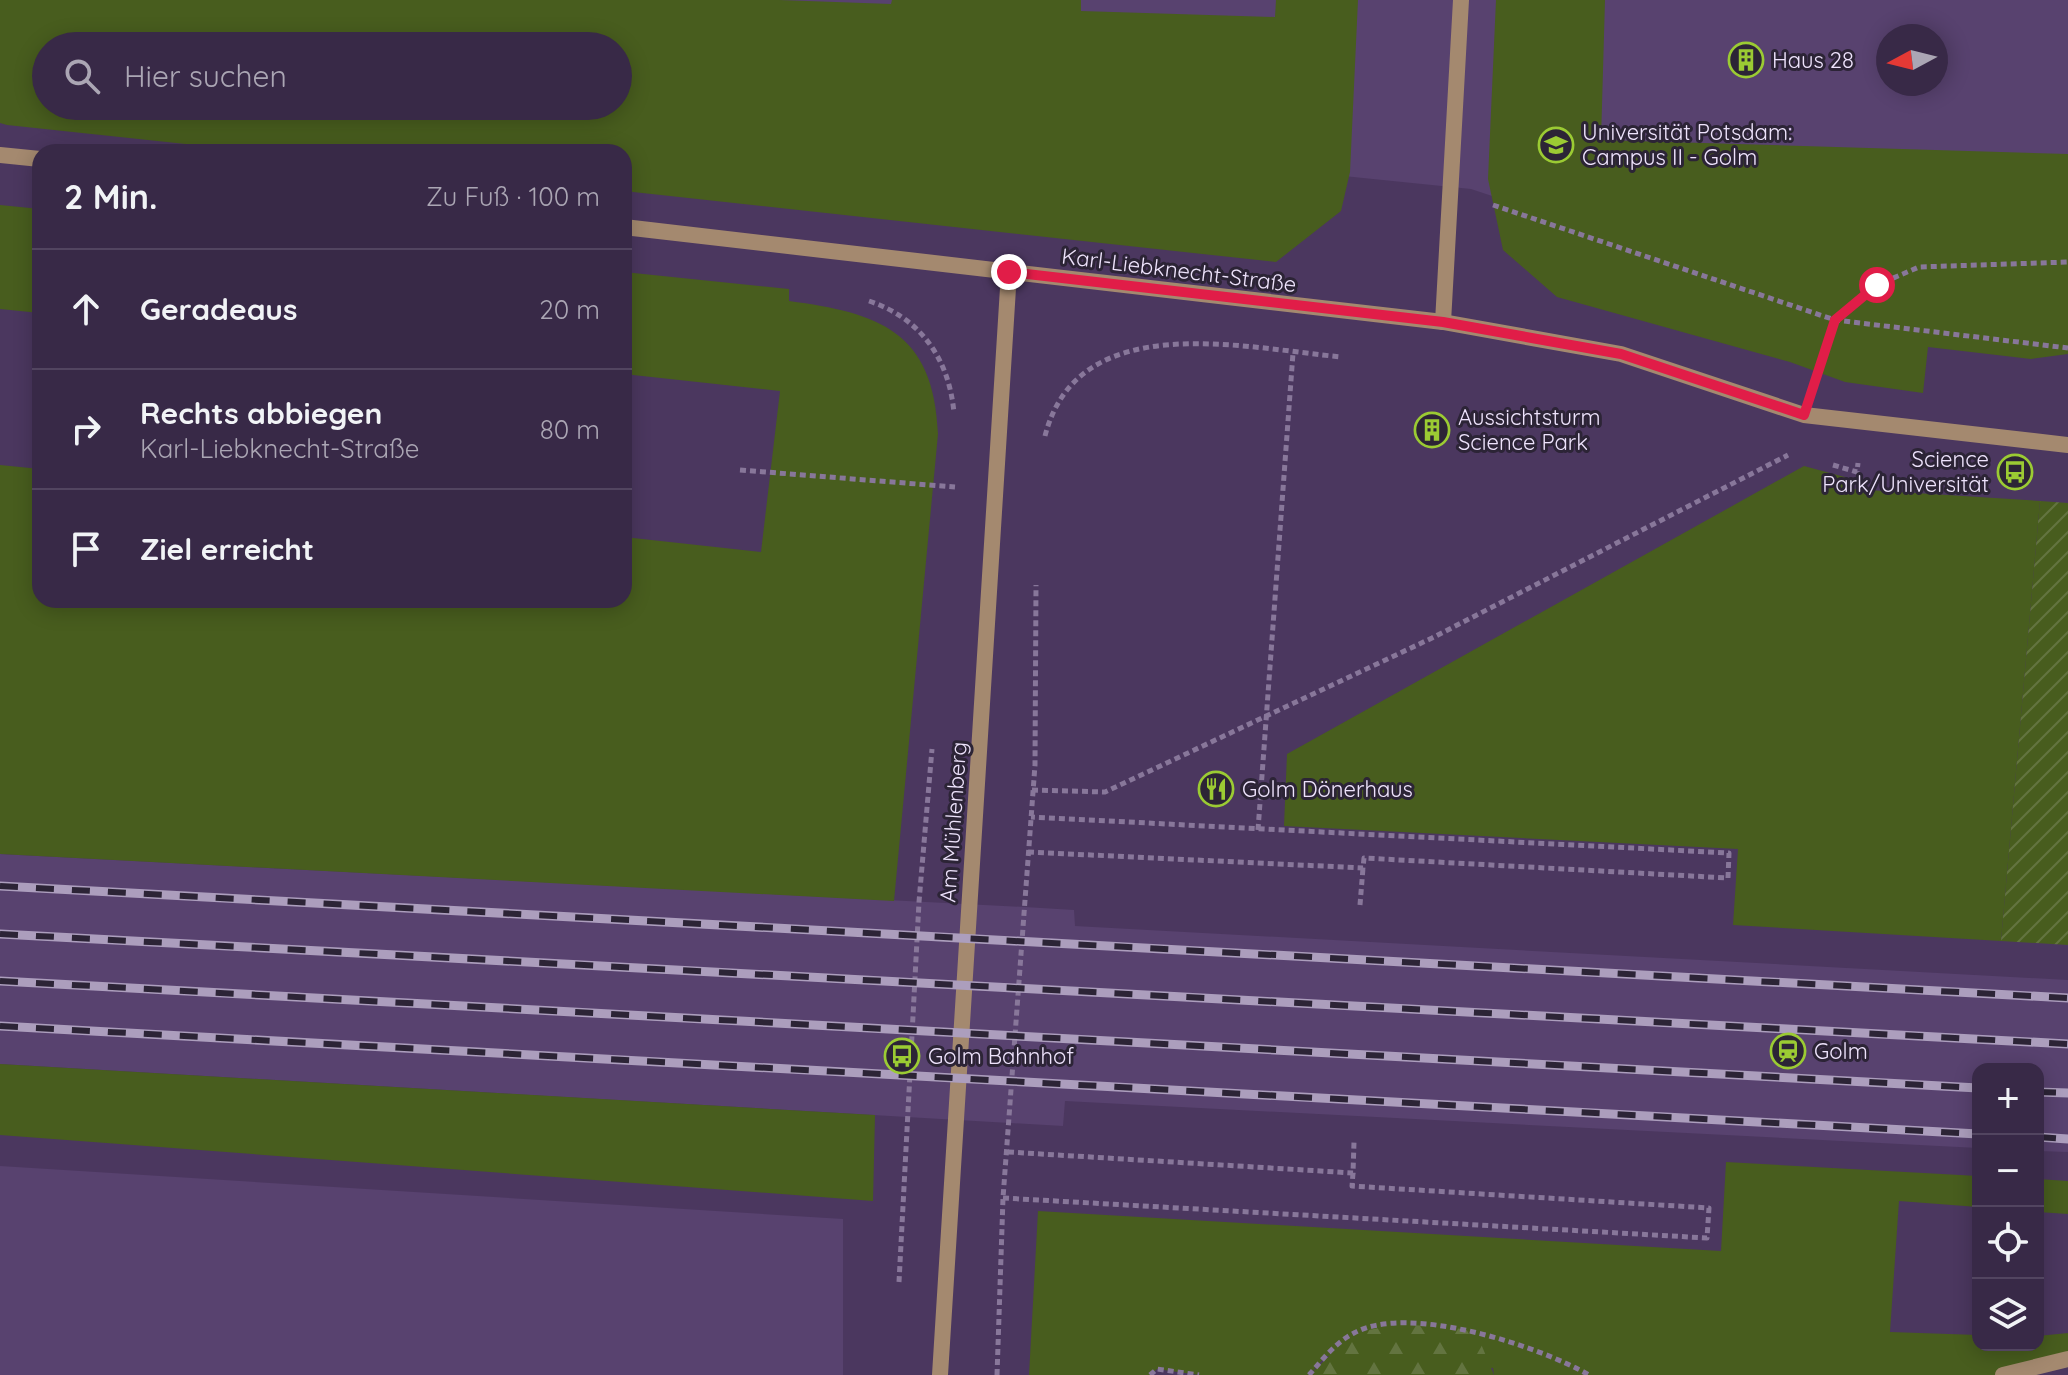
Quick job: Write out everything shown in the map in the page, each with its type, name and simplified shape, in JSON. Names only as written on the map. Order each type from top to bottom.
[{"type":"street","points":[[1443,322],[1461,0]]},
{"type":"street","points":[[0,155],[32,158]]},
{"type":"street","name":"Karl-Liebknecht-Straße","points":[[632,228],[1443,322],[1621,354],[1804,415],[2068,445]]},
{"type":"street","name":"Am Mühlenberg","points":[[940,1375],[1009,272]]},
{"type":"street","points":[[2003,1375],[2068,1359]]},
{"type":"path","points":[[1452,196],[1491,204],[1835,320],[2068,348]]},
{"type":"path","points":[[1804,415],[1835,320],[1877,285],[1919,267],[2068,262]]},
{"type":"path","points":[[860,299],[897,311],[917,326],[933,347],[953,405],[954,419]]},
{"type":"path","points":[[1043,443],[1051,411],[1078,374],[1135,348],[1177,344],[1352,358]]},
{"type":"path","points":[[1258,830],[1293,353]]},
{"type":"path","points":[[1032,790],[1105,792],[1432,638],[1791,454],[1779,448]]},
{"type":"path","points":[[1831,464],[1857,472],[1858,460]]},
{"type":"path","points":[[740,470],[995,491]]},
{"type":"path","points":[[953,503],[956,475]]},
{"type":"path","points":[[997,1375],[1003,1198],[1031,817],[1036,584]]},
{"type":"path","points":[[898,1298],[919,902],[934,733]]},
{"type":"path","points":[[1031,817],[1729,853],[1728,878],[1364,858],[1360,905]]},
{"type":"path","points":[[1028,852],[1363,868]]},
{"type":"path","points":[[1003,1198],[1707,1238],[1709,1208],[1352,1186],[1354,1142]]},
{"type":"path","points":[[1008,1152],[1353,1173]]},
{"type":"path","points":[[1309,1375],[1354,1333],[1394,1325],[1446,1326],[1502,1338],[1558,1357],[1589,1375]]},
{"type":"path","points":[[1150,1375],[1157,1369],[1199,1375]]},
{"type":"shaded area","name":"Universität Potsdam: Campus II - Golm","points":[[0,0],[2068,0],[2068,339],[1661,252],[1471,189],[632,103],[632,32],[430,32]]},
{"type":"shaded area","points":[[0,854],[1025,907],[1074,910],[1075,926],[2068,980],[2068,1152],[2044,1151],[2044,1063],[1972,1063],[1972,1148],[1065,1101],[1063,1126],[0,1064]]},
{"type":"shaded area","points":[[0,1166],[843,1219],[843,1375],[0,1375]]},
{"type":"green space","points":[[0,0],[779,0],[891,4],[892,0],[1081,0],[1081,11],[1275,17],[1276,0],[1358,0],[1350,172],[1341,211],[1276,262],[632,192],[632,144],[185,144],[0,123]]},
{"type":"green space","points":[[1496,0],[1605,0],[1601,140],[2068,154],[2068,354],[2031,359],[1928,347],[1923,393],[1845,382],[1790,362],[1557,297],[1503,250],[1488,179]]},
{"type":"green space","points":[[0,205],[32,208],[32,312],[0,309]]},
{"type":"green space","points":[[632,273],[789,289],[789,301],[850,312],[896,333],[913,350],[926,371],[934,399],[938,434],[894,901],[0,854],[0,465],[32,468],[32,608],[632,608],[632,538],[761,552],[780,391],[632,375]]},
{"type":"green space","points":[[1804,466],[1852,479],[1853,489],[2040,501],[2001,941],[1733,925],[1738,849],[1284,826],[1287,754]]},
{"type":"green space","points":[[2040,501],[2068,503],[2068,945],[2001,941]]},
{"type":"green space","points":[[0,1064],[875,1115],[873,1201],[0,1135]]},
{"type":"green space","points":[[1726,1162],[1972,1176],[1972,1207],[1899,1201],[1890,1332],[1972,1335],[1972,1351],[2044,1351],[2044,1335],[2068,1333],[2068,1359],[2003,1375],[1494,1375],[1493,1368],[1326,1356],[1309,1375],[1199,1375],[1157,1369],[1150,1375],[1029,1375],[1038,1211],[1721,1251]]},
{"type":"green space","points":[[2044,1179],[2068,1181],[2068,1214],[2044,1212]]},
{"type":"green space","points":[[1394,1325],[1446,1326],[1476,1332],[1494,1375],[1309,1375],[1354,1333]]},
{"type":"railway","points":[[0,886],[2068,998]]},
{"type":"railway","points":[[0,934],[2068,1044]]},
{"type":"railway","points":[[0,981],[1972,1088]]},
{"type":"railway","points":[[0,1026],[1972,1134]]},
{"type":"railway","points":[[2044,1092],[2068,1093]]},
{"type":"railway","points":[[2044,1137],[2068,1139]]},
{"type":"place","name":"Haus 28","points":[[1746,60]]},
{"type":"place","name":"Universität Potsdam: Campus II - Golm","points":[[1556,145]]},
{"type":"place","name":"Aussichtsturm Science Park","points":[[1432,430]]},
{"type":"place","name":"Science Park/Universität","points":[[2015,472]]},
{"type":"place","name":"Golm Dönerhaus","points":[[1216,789]]},
{"type":"place","name":"Golm","points":[[1788,1051]]},
{"type":"place","name":"Golm Bahnhof","points":[[902,1056]]},
{"type":"route","points":[[1009,272],[1443,322],[1621,354],[1804,415],[1835,320],[1877,285]]}]
